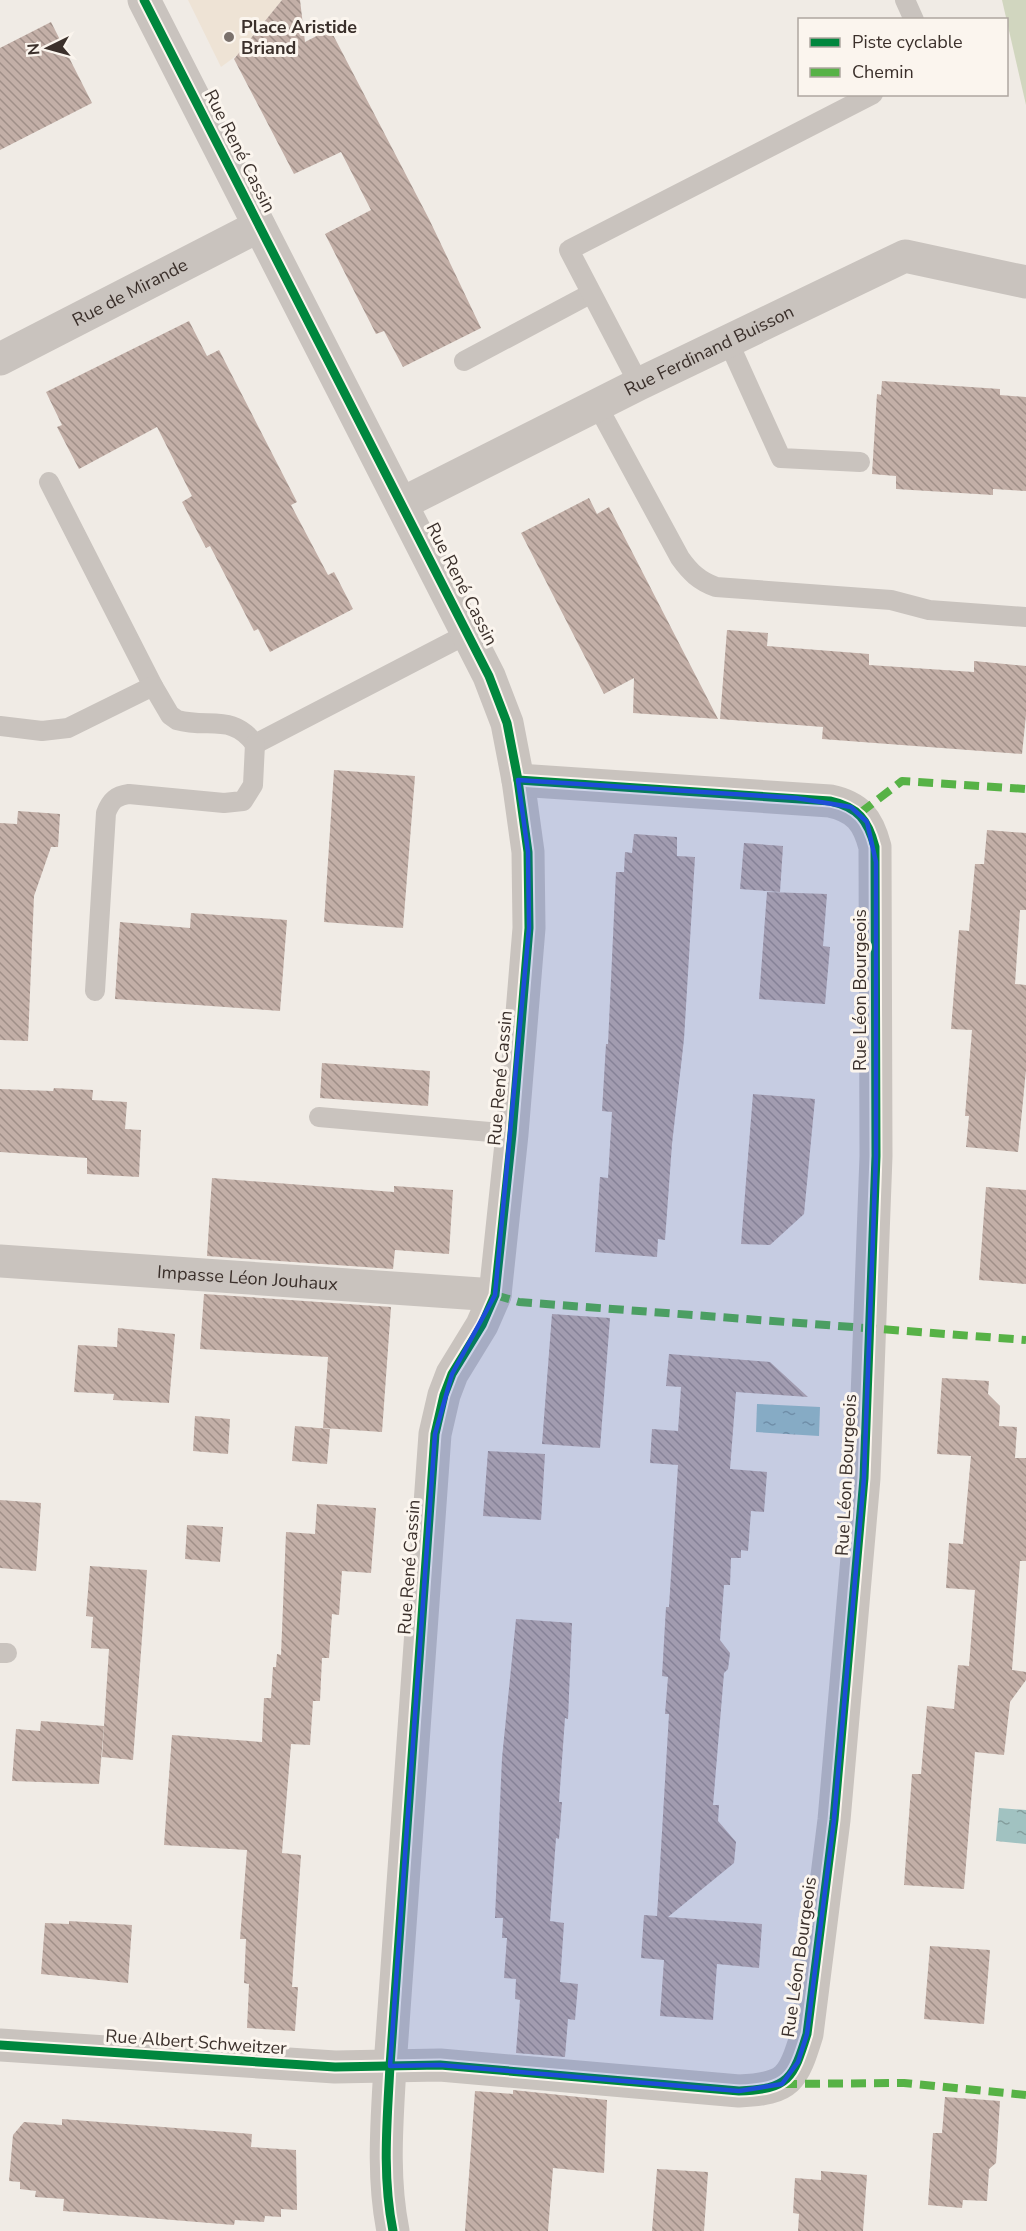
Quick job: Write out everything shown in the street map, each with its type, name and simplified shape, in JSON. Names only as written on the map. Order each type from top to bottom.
[{"type":"street","name":"Rue René Cassin","points":[[144,0],[403,503],[489,676],[507,723],[528,852],[529,928],[512,1134],[495,1295],[482,1325],[452,1374],[444,1395],[435,1434],[390,2066],[386,2183],[393,2231]]},
{"type":"street","name":"Rue de Mirande","points":[[0,359],[259,226]]},
{"type":"street","name":"Rue Ferdinand Buisson","points":[[403,503],[639,384],[905,256],[1026,282]]},
{"type":"street","name":"Rue Léon Bourgeois","points":[[390,2066],[440,2065],[739,2091],[761,2090],[782,2084],[798,2062],[807,2034],[836,1809],[864,1478],[876,1167],[876,862],[871,833],[860,813],[851,807],[830,801],[518,780]]},
{"type":"street","name":"Impasse Léon Jouhaux","points":[[0,1261],[495,1295]]},
{"type":"street","name":"Rue Albert Schweitzer","points":[[0,2045],[335,2067],[390,2066]]},
{"type":"lane","points":[[905,0],[913,18]]},
{"type":"lane","points":[[639,384],[569,250],[869,96]]},
{"type":"lane","points":[[464,361],[590,294]]},
{"type":"lane","points":[[728,341],[781,458],[860,462]]},
{"type":"lane","points":[[597,405],[680,558],[695,577],[705,583],[716,587],[891,600],[929,610],[1026,617]]},
{"type":"lane","points":[[49,482],[170,715],[177,720],[234,725],[246,733],[255,744],[253,786],[243,801],[224,803],[129,794],[114,798],[110,803],[106,813],[95,991]]},
{"type":"lane","points":[[255,744],[469,633]]},
{"type":"lane","points":[[0,726],[48,731],[68,728],[153,686]]},
{"type":"lane","points":[[319,1117],[512,1134]]},
{"type":"highlighted area","points":[[518,780],[796,798],[851,807],[867,822],[876,862],[876,1156],[864,1478],[834,1820],[807,2034],[798,2062],[782,2084],[739,2091],[440,2065],[390,2066],[435,1434],[452,1374],[495,1295],[529,928],[528,852]]},
{"type":"green space","points":[[1002,0],[1026,0],[1026,105],[1008,18]]},
{"type":"shaded area","name":"Place Aristide Briand","points":[[188,0],[282,0],[240,53],[221,67]]},
{"type":"water","points":[[757,1404],[820,1407],[819,1436],[756,1432]]},
{"type":"water","points":[[999,1808],[1026,1810],[1026,1844],[996,1841]]},
{"type":"building","points":[[282,0],[300,0],[305,42],[330,29],[429,219],[481,328],[403,367],[384,331],[376,334],[325,234],[371,210],[341,152],[294,174],[234,59]]},
{"type":"building","points":[[51,22],[92,103],[0,150],[0,48]]},
{"type":"building","points":[[189,321],[207,356],[219,350],[297,502],[291,505],[328,575],[334,572],[353,609],[270,652],[258,629],[254,631],[210,546],[206,548],[182,502],[192,496],[157,427],[79,469],[57,427],[62,425],[46,392]]},
{"type":"building","points":[[882,381],[1000,389],[1000,395],[1026,397],[1026,491],[993,489],[993,495],[896,489],[896,476],[872,474],[877,394],[881,395]]},
{"type":"building","points":[[589,498],[597,514],[609,507],[718,719],[633,713],[634,678],[604,694],[521,533]]},
{"type":"building","points":[[727,630],[768,633],[767,646],[869,654],[869,665],[974,672],[974,661],[1026,666],[1026,715],[1022,754],[822,739],[823,727],[720,719]]},
{"type":"building","points":[[334,770],[415,776],[403,928],[324,922]]},
{"type":"building","points":[[18,811],[60,814],[58,847],[51,847],[34,896],[28,1041],[0,1040],[0,823],[17,824]]},
{"type":"building","points":[[987,830],[1026,833],[1026,910],[1020,910],[1015,984],[1026,985],[1026,1070],[1018,1152],[966,1147],[969,1116],[965,1116],[972,1030],[951,1029],[959,930],[969,931],[975,864],[984,864]]},
{"type":"building","points":[[634,834],[677,837],[677,856],[695,857],[684,1039],[672,1144],[665,1240],[658,1239],[657,1257],[595,1252],[600,1177],[608,1178],[612,1112],[602,1111],[606,1044],[608,1044],[616,872],[624,872],[625,852],[632,853]]},
{"type":"building","points":[[744,843],[783,846],[780,892],[740,889]]},
{"type":"building","points":[[767,892],[827,894],[823,946],[830,947],[825,1004],[759,999]]},
{"type":"building","points":[[191,913],[287,920],[280,1011],[115,999],[120,922],[190,928]]},
{"type":"building","points":[[322,1063],[430,1071],[428,1106],[320,1098]]},
{"type":"building","points":[[54,1088],[93,1090],[92,1100],[127,1102],[125,1129],[141,1130],[139,1177],[87,1174],[87,1158],[0,1152],[0,1089],[53,1091]]},
{"type":"building","points":[[753,1094],[815,1099],[804,1214],[770,1245],[741,1244]]},
{"type":"building","points":[[212,1178],[394,1192],[394,1186],[453,1190],[449,1254],[395,1250],[393,1269],[207,1256]]},
{"type":"building","points":[[986,1187],[1026,1190],[1026,1284],[979,1280]]},
{"type":"building","points":[[204,1294],[391,1307],[382,1432],[323,1428],[328,1357],[200,1349]]},
{"type":"building","points":[[552,1314],[610,1318],[600,1448],[542,1444]]},
{"type":"building","points":[[118,1328],[175,1334],[169,1403],[113,1400],[114,1394],[74,1392],[78,1345],[117,1347]]},
{"type":"building","points":[[669,1354],[770,1362],[808,1397],[736,1392],[730,1469],[767,1472],[764,1512],[751,1511],[748,1551],[741,1550],[741,1558],[731,1558],[730,1585],[724,1585],[720,1640],[730,1653],[728,1669],[724,1673],[713,1805],[719,1805],[718,1821],[736,1842],[734,1863],[668,1917],[762,1924],[759,1968],[717,1964],[713,2020],[660,2016],[664,1960],[641,1958],[644,1915],[657,1916],[669,1714],[665,1714],[668,1677],[662,1676],[678,1465],[650,1463],[652,1429],[678,1431],[681,1387],[666,1386]]},
{"type":"building","points":[[942,1378],[989,1381],[988,1394],[1000,1406],[999,1426],[1017,1427],[1015,1458],[1026,1458],[1026,1561],[1020,1561],[1012,1670],[1026,1672],[1026,1680],[1010,1702],[1004,1755],[975,1752],[964,1889],[904,1885],[912,1774],[921,1774],[927,1706],[954,1709],[958,1665],[969,1666],[975,1590],[946,1588],[949,1543],[963,1544],[971,1456],[937,1454]]},
{"type":"building","points":[[195,1416],[230,1419],[228,1454],[193,1451]]},
{"type":"building","points":[[295,1426],[330,1429],[327,1464],[292,1461]]},
{"type":"building","points":[[488,1451],[545,1454],[541,1520],[483,1516]]},
{"type":"building","points":[[0,1500],[41,1503],[36,1571],[0,1568]]},
{"type":"building","points":[[317,1504],[376,1508],[371,1573],[342,1571],[339,1615],[332,1614],[329,1658],[322,1658],[320,1701],[313,1701],[310,1745],[291,1744],[282,1853],[301,1855],[292,1987],[298,1987],[295,2031],[247,2028],[249,1984],[244,1983],[246,1939],[240,1939],[247,1850],[164,1845],[172,1735],[262,1742],[264,1698],[271,1698],[273,1667],[276,1667],[277,1654],[281,1655],[286,1532],[315,1534]]},
{"type":"building","points":[[187,1525],[223,1527],[220,1562],[185,1559]]},
{"type":"building","points":[[90,1566],[147,1570],[133,1760],[102,1757],[109,1649],[91,1648],[93,1617],[86,1616]]},
{"type":"building","points":[[516,1619],[572,1623],[568,1719],[565,1718],[559,1802],[562,1802],[559,1839],[556,1838],[550,1921],[564,1923],[560,1982],[578,1984],[575,2020],[568,2019],[565,2057],[516,2053],[520,2000],[515,1999],[516,1979],[504,1978],[507,1938],[502,1938],[503,1918],[495,1918],[502,1758]]},
{"type":"building","points":[[41,1721],[104,1726],[99,1784],[12,1781],[16,1729],[40,1731]]},
{"type":"building","points":[[69,1921],[132,1925],[128,1983],[41,1974],[45,1923],[69,1924]]},
{"type":"building","points":[[930,1946],[990,1950],[984,2024],[924,2019]]},
{"type":"building","points":[[513,2090],[607,2100],[604,2173],[553,2168],[548,2231],[465,2231],[475,2091],[513,2094]]},
{"type":"building","points":[[945,2097],[1000,2101],[996,2163],[989,2169],[987,2201],[963,2200],[962,2208],[928,2205],[933,2133],[942,2133]]},
{"type":"building","points":[[62,2119],[252,2134],[251,2147],[296,2150],[297,2210],[281,2209],[281,2217],[265,2216],[264,2222],[235,2220],[234,2225],[63,2211],[64,2199],[35,2197],[36,2191],[20,2189],[20,2182],[9,2181],[13,2135],[24,2122],[62,2125]]},
{"type":"building","points":[[657,2169],[708,2172],[704,2231],[652,2231]]},
{"type":"building","points":[[821,2171],[867,2175],[863,2231],[798,2231],[799,2214],[793,2213],[795,2178],[821,2180]]},
{"type":"marked path","points":[[860,813],[902,781],[1026,789]]},
{"type":"marked path","points":[[495,1295],[519,1302],[1026,1340]]},
{"type":"marked path","points":[[782,2084],[904,2083],[1026,2095]]},
{"type":"cycle path","points":[[144,0],[489,676],[507,723],[528,852],[529,928],[512,1134],[495,1295],[482,1325],[452,1374],[444,1395],[435,1434],[390,2066],[386,2169],[393,2231]]},
{"type":"cycle path","points":[[0,2045],[335,2067],[440,2065],[739,2091],[769,2088],[779,2084],[793,2071],[798,2062],[807,2034],[834,1820],[864,1478],[876,1156],[875,847],[869,829],[860,816],[848,807],[830,801],[518,780]]},
{"type":"place","name":"Place Aristide Briand","points":[[229,37]]}]
